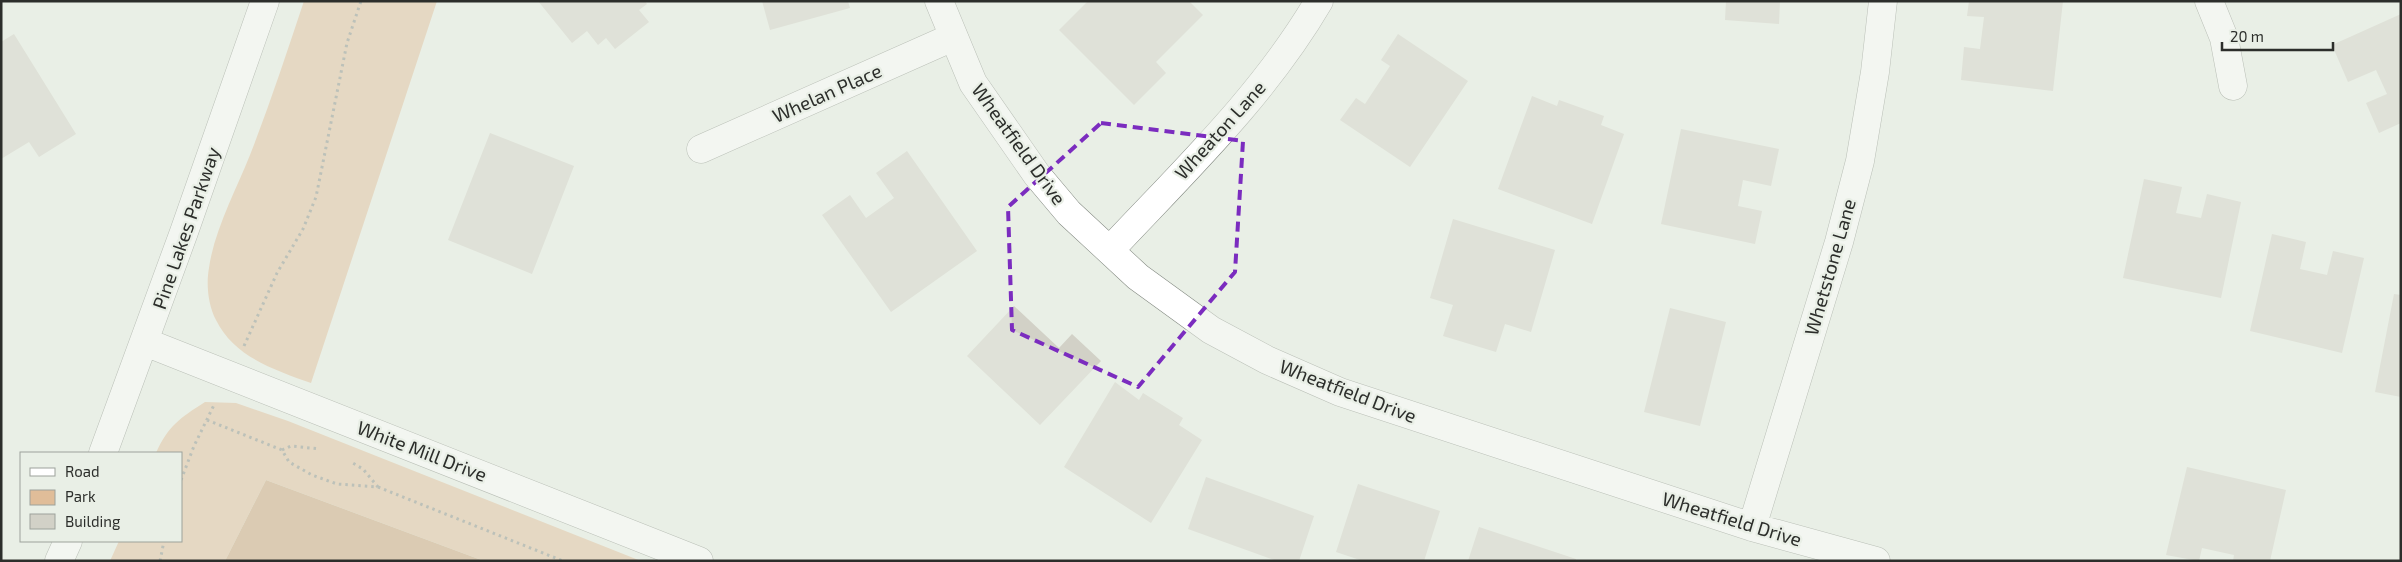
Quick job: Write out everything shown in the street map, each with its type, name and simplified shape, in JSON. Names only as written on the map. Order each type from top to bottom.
[{"type":"street","name":"Pine Lakes Parkway","points":[[104,452],[145,342],[264,1]]},
{"type":"street","name":"Wheatfield Drive","points":[[939,1],[973,83],[1037,175],[1069,213],[1110,250],[1162,296],[1211,330],[1298,375],[1340,392],[1752,526],[1876,561]]},
{"type":"street","name":"Wheaton Lane","points":[[1110,250],[1252,96],[1289,48],[1319,1]]},
{"type":"street","name":"Whetstone Lane","points":[[1752,526],[1839,242],[1860,161],[1875,72],[1883,1]]},
{"type":"street","points":[[2209,1],[2224,38],[2233,86]]},
{"type":"street","name":"Whelan Place","points":[[701,149],[953,38]]},
{"type":"street","name":"White Mill Drive","points":[[145,342],[698,561]]},
{"type":"street","points":[[60,561],[68,542]]},
{"type":"path","points":[[242,352],[278,273],[303,229],[316,197],[347,44],[361,1]]},
{"type":"path","points":[[182,477],[194,446],[217,400]]},
{"type":"path","points":[[206,420],[282,450],[289,462],[312,475],[337,484],[378,487],[563,561]]},
{"type":"path","points":[[282,450],[291,446],[326,451]]},
{"type":"path","points":[[349,460],[363,469],[378,487]]},
{"type":"path","points":[[160,561],[164,542]]},
{"type":"highlighted area","points":[[1101,123],[1243,141],[1235,272],[1138,387],[1012,330],[1008,207]]},
{"type":"green space","points":[[304,1],[437,1],[311,383],[257,361],[233,344],[213,314],[208,288],[209,268],[216,240],[257,136]]},
{"type":"green space","points":[[205,402],[236,403],[288,421],[641,561],[484,561],[266,480],[225,561],[110,561],[119,542],[182,542],[182,452],[157,452],[170,429],[188,413]]},
{"type":"shaded area","points":[[266,480],[484,561],[225,561]]},
{"type":"building","points":[[538,1],[645,1],[647,4],[639,10],[649,22],[615,49],[606,38],[598,45],[587,31],[572,43]]},
{"type":"building","points":[[762,1],[848,1],[850,8],[770,30]]},
{"type":"building","points":[[1088,1],[1189,1],[1203,15],[1156,62],[1166,73],[1134,105],[1059,30]]},
{"type":"building","points":[[1726,1],[1780,1],[1779,24],[1725,20]]},
{"type":"building","points":[[1969,1],[2063,1],[2053,91],[1961,80],[1964,47],[1980,49],[1984,17],[1967,16]]},
{"type":"building","points":[[2401,14],[2401,123],[2379,133],[2366,103],[2387,94],[2376,70],[2348,82],[2332,45]]},
{"type":"building","points":[[14,34],[76,134],[39,157],[29,142],[1,159],[1,42]]},
{"type":"building","points":[[1398,34],[1468,81],[1410,167],[1340,120],[1356,98],[1365,104],[1390,66],[1381,60]]},
{"type":"building","points":[[1532,96],[1557,106],[1559,100],[1604,116],[1601,125],[1624,134],[1592,224],[1498,189]]},
{"type":"building","points":[[1681,129],[1779,149],[1771,186],[1743,180],[1738,206],[1762,211],[1755,244],[1661,224]]},
{"type":"building","points":[[490,133],[574,166],[532,274],[448,240]]},
{"type":"building","points":[[907,151],[977,251],[891,312],[822,215],[850,195],[866,218],[894,198],[876,173]]},
{"type":"building","points":[[2144,179],[2182,187],[2176,213],[2201,218],[2207,194],[2241,202],[2221,298],[2123,278]]},
{"type":"building","points":[[1453,219],[1555,250],[1531,332],[1505,324],[1496,352],[1443,336],[1453,305],[1430,298]]},
{"type":"building","points":[[2272,234],[2306,242],[2300,269],[2327,275],[2333,251],[2364,258],[2342,353],[2250,331]]},
{"type":"building","points":[[2394,294],[2401,295],[2401,397],[2375,392]]},
{"type":"building","points":[[1014,306],[1059,348],[1072,334],[1101,361],[1040,425],[967,356]]},
{"type":"building","points":[[1670,308],[1726,322],[1700,426],[1644,412]]},
{"type":"building","points":[[1115,382],[1139,400],[1143,393],[1183,418],[1179,425],[1202,440],[1151,523],[1064,467]]},
{"type":"building","points":[[2187,467],[2286,490],[2270,561],[2233,561],[2234,555],[2202,548],[2199,561],[2166,555]]},
{"type":"building","points":[[1206,477],[1314,516],[1299,561],[1277,561],[1188,529]]},
{"type":"building","points":[[1358,484],[1440,511],[1424,561],[1363,561],[1336,552]]},
{"type":"building","points":[[1479,527],[1576,559],[1576,561],[1468,561]]}]
